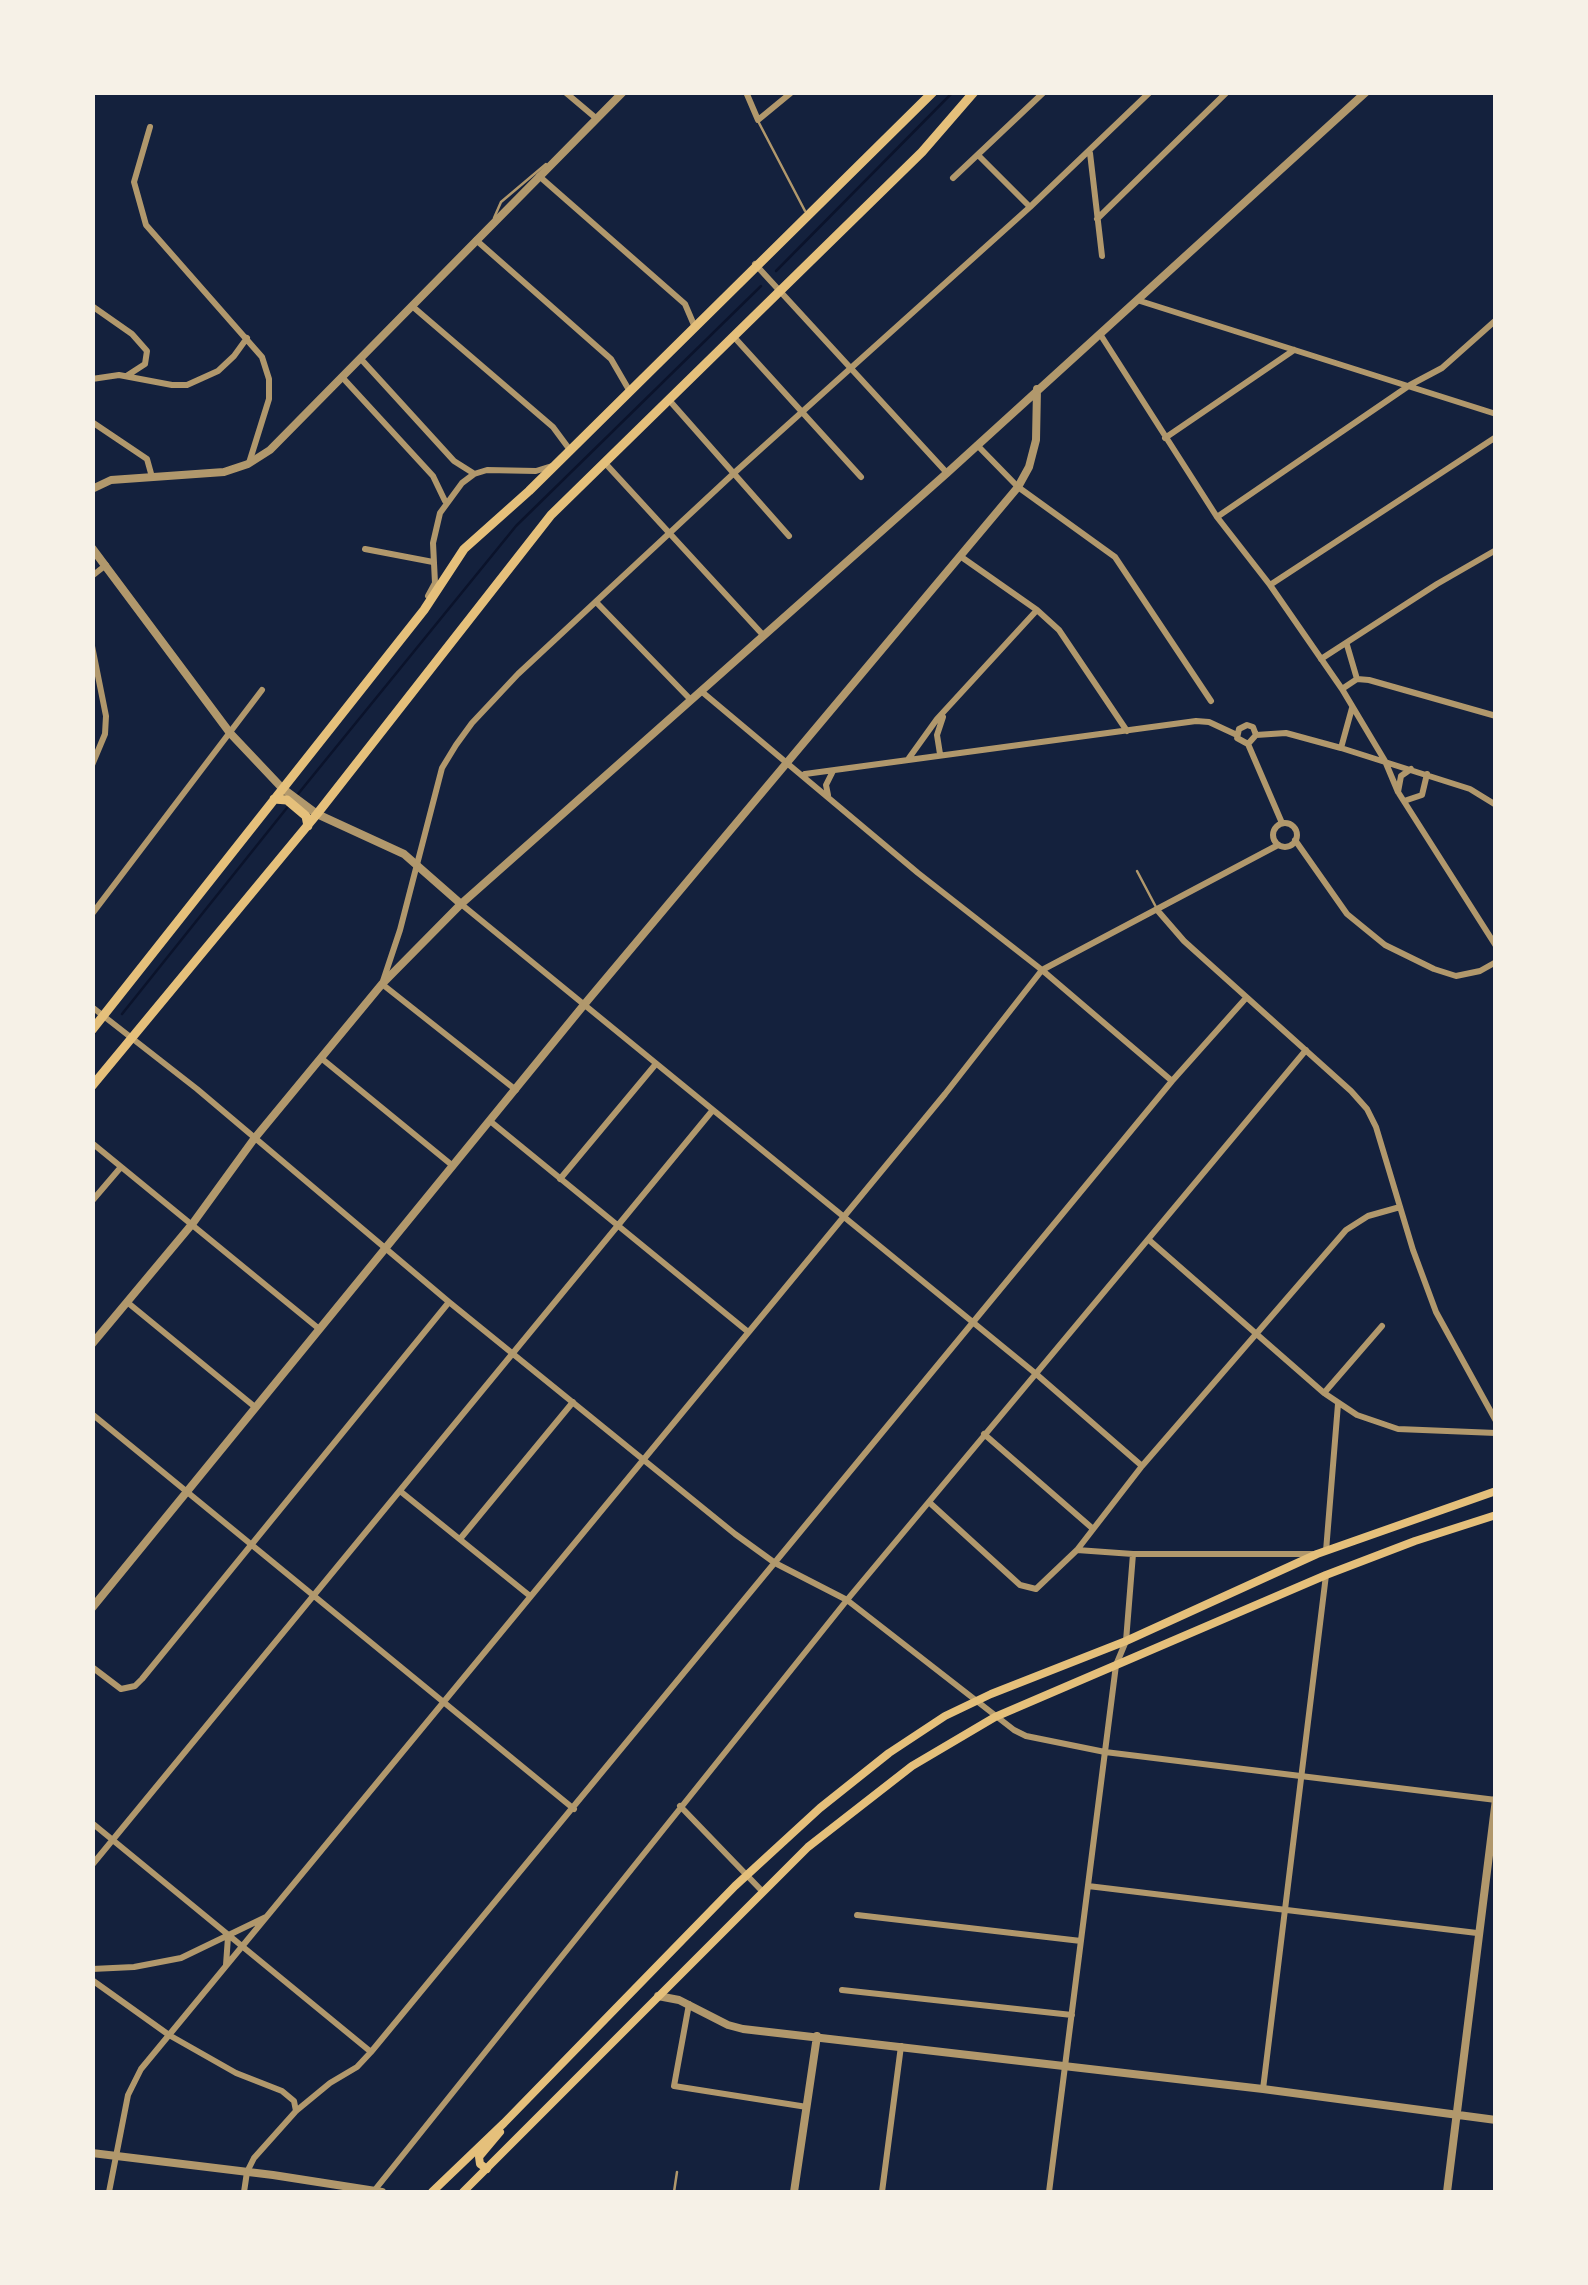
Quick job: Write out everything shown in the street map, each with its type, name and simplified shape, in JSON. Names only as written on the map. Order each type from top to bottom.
[{"type":"main road","points":[[92,1086],[308,826],[310,812],[542,525],[922,152],[974,92]]},
{"type":"main road","points":[[92,1030],[274,800],[286,794],[424,610],[464,550],[561,460],[932,93]]},
{"type":"main road","points":[[286,794],[310,812]]},
{"type":"main road","points":[[432,2192],[504,2124],[746,1875],[889,1753],[974,1701],[1126,1641],[1321,1552],[1496,1492]]},
{"type":"main road","points":[[463,2192],[808,1847],[912,1766],[995,1717],[1326,1575],[1496,1515]]},
{"type":"main road","points":[[486,2169],[479,2157],[504,2124]]},
{"type":"street","points":[[565,92],[597,118]]},
{"type":"street","points":[[92,489],[111,480],[224,472],[248,464],[270,450],[623,92]]},
{"type":"street","points":[[746,92],[758,120],[792,92]]},
{"type":"street","points":[[953,178],[1044,92]]},
{"type":"street","points":[[382,984],[442,768],[472,723],[518,674],[1090,152],[1150,92]]},
{"type":"street","points":[[1097,220],[1227,92]]},
{"type":"street","points":[[92,1344],[382,984],[461,904],[947,473],[1366,92]]},
{"type":"street","points":[[150,126],[134,182],[146,224],[247,338],[262,357],[269,379],[269,400],[248,464]]},
{"type":"street","points":[[1090,152],[1102,256]]},
{"type":"street","points":[[978,155],[1030,207]]},
{"type":"street","points":[[540,176],[685,304],[694,325]]},
{"type":"street","points":[[474,240],[611,360],[628,390]]},
{"type":"street","points":[[755,264],[947,473]]},
{"type":"street","points":[[1137,300],[1496,414]]},
{"type":"street","points":[[411,305],[553,427],[570,450]]},
{"type":"street","points":[[92,306],[132,334],[147,351],[145,364],[127,376]]},
{"type":"street","points":[[1217,517],[1452,360],[1496,320]]},
{"type":"street","points":[[1100,333],[1217,517],[1342,689],[1385,761],[1398,792],[1496,946]]},
{"type":"street","points":[[734,337],[861,477]]},
{"type":"street","points":[[92,379],[127,376],[172,386],[187,385],[218,370],[247,338]]},
{"type":"street","points":[[1165,438],[1295,349]]},
{"type":"street","points":[[359,357],[454,461],[474,474]]},
{"type":"street","points":[[341,376],[433,476],[446,502]]},
{"type":"street","points":[[92,1608],[583,1006],[1018,487],[1029,467],[1036,440],[1037,389]]},
{"type":"street","points":[[669,400],[789,536]]},
{"type":"street","points":[[92,422],[147,458],[152,477]]},
{"type":"street","points":[[1270,585],[1496,437]]},
{"type":"street","points":[[977,445],[1018,487],[1111,552],[1211,701]]},
{"type":"street","points":[[395,644],[432,590],[436,526],[446,502],[474,474],[499,469],[536,470],[561,460]]},
{"type":"street","points":[[604,462],[763,635]]},
{"type":"street","points":[[92,548],[230,733],[286,794]]},
{"type":"street","points":[[366,549],[433,562]]},
{"type":"street","points":[[1322,660],[1496,550]]},
{"type":"street","points":[[960,556],[1059,630],[1128,731]]},
{"type":"street","points":[[92,576],[106,565]]},
{"type":"street","points":[[597,603],[691,700]]},
{"type":"street","points":[[908,759],[949,707],[1037,610]]},
{"type":"street","points":[[1347,645],[1357,679]]},
{"type":"street","points":[[92,646],[106,734],[92,765]]},
{"type":"street","points":[[1342,689],[1357,679],[1496,716]]},
{"type":"street","points":[[92,914],[262,690]]},
{"type":"street","points":[[701,691],[1172,1081]]},
{"type":"street","points":[[940,754],[938,732],[949,707]]},
{"type":"street","points":[[1341,748],[1353,707]]},
{"type":"street","points":[[803,774],[1203,721],[1237,734]]},
{"type":"street","points":[[1256,735],[1253,727],[1247,725],[1237,734],[1239,741],[1248,744],[1282,823]]},
{"type":"street","points":[[1248,744],[1256,735],[1286,733],[1427,774],[1470,789],[1496,805]]},
{"type":"street","points":[[1398,792],[1401,776],[1411,769]]},
{"type":"street","points":[[828,796],[826,785],[833,770]]},
{"type":"street","points":[[1404,801],[1422,795],[1427,774]]},
{"type":"street","points":[[310,812],[416,863],[583,1006],[1035,1373],[1142,1466]]},
{"type":"street","points":[[1295,840],[1286,846],[1278,844],[1273,838],[1274,830],[1282,823],[1295,829],[1295,840],[1347,914],[1385,945],[1434,970],[1456,976],[1480,972],[1496,962]]},
{"type":"street","points":[[109,2192],[132,2085],[170,2035],[945,1094],[1042,970],[1278,844]]},
{"type":"street","points":[[1158,911],[1184,940],[1366,1109],[1376,1127],[1436,1312],[1496,1420]]},
{"type":"street","points":[[382,984],[516,1090]]},
{"type":"street","points":[[244,2192],[254,2158],[296,2110],[357,2067],[371,2052],[1172,1081],[1246,998]]},
{"type":"street","points":[[92,1007],[642,1460],[775,1563],[846,1600],[995,1717],[1026,1736],[1105,1752],[1495,1799],[1447,2192]]},
{"type":"street","points":[[92,2153],[378,2192],[846,1600],[1306,1050]]},
{"type":"street","points":[[321,1058],[453,1166]]},
{"type":"street","points":[[560,1179],[655,1064]]},
{"type":"street","points":[[92,1865],[712,1112]]},
{"type":"street","points":[[490,1122],[747,1331]]},
{"type":"street","points":[[92,1144],[318,1328]]},
{"type":"street","points":[[92,1201],[121,1166]]},
{"type":"street","points":[[930,1502],[1020,1585],[1036,1590],[1077,1550],[1142,1466],[1352,1224],[1400,1206]]},
{"type":"street","points":[[1149,1240],[1338,1404],[1378,1424],[1398,1429],[1496,1433]]},
{"type":"street","points":[[128,1302],[255,1407]]},
{"type":"street","points":[[92,1667],[121,1689],[135,1686],[450,1302]]},
{"type":"street","points":[[1324,1393],[1382,1326]]},
{"type":"street","points":[[460,1539],[574,1402]]},
{"type":"street","points":[[1077,1550],[1133,1554],[1321,1552],[1338,1404]]},
{"type":"street","points":[[92,1414],[574,1808]]},
{"type":"street","points":[[984,1434],[1092,1528]]},
{"type":"street","points":[[400,1491],[530,1596]]},
{"type":"street","points":[[1050,2192],[1116,1666],[1126,1641],[1133,1554]]},
{"type":"street","points":[[1263,2089],[1326,1575]]},
{"type":"street","points":[[680,1806],[762,1891]]},
{"type":"street","points":[[92,1823],[371,2052]]},
{"type":"street","points":[[1088,1886],[1477,1933]]},
{"type":"street","points":[[92,1969],[168,1962],[272,1913]]},
{"type":"street","points":[[857,1915],[1081,1941]]},
{"type":"street","points":[[226,1966],[228,1936]]},
{"type":"street","points":[[92,1980],[170,2035],[236,2073],[282,2091],[294,2101],[296,2110]]},
{"type":"street","points":[[842,1990],[1072,2016]]},
{"type":"street","points":[[658,1996],[689,2004],[736,2028],[1496,2120]]},
{"type":"street","points":[[689,2004],[673,2082],[676,2088],[807,2107]]},
{"type":"street","points":[[794,2192],[817,2036]]},
{"type":"street","points":[[882,2192],[902,2046]]},
{"type":"lane","points":[[758,120],[808,217]]},
{"type":"lane","points":[[493,221],[500,202],[541,166],[553,163]]},
{"type":"lane","points":[[1137,871],[1158,911]]},
{"type":"lane","points":[[674,2192],[677,2172]]},
{"type":"waterway","points":[[776,271],[953,92]]},
{"type":"waterway","points":[[298,794],[516,526],[761,286]]},
{"type":"waterway","points":[[122,1014],[290,804]]}]
